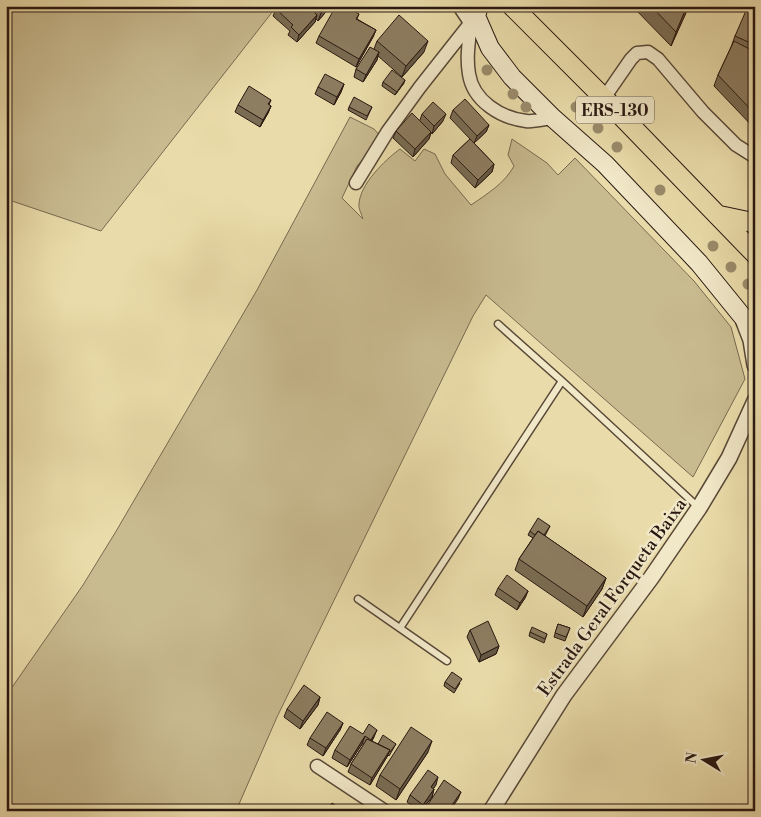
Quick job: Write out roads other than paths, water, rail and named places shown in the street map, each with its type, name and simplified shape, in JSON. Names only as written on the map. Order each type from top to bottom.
[{"type":"main road","name":"ERS-130","points":[[512,6],[755,254]]},
{"type":"main road","points":[[476,15],[490,48],[512,77],[553,118],[605,164],[699,263],[755,332]]},
{"type":"main road","points":[[717,215],[755,224]]},
{"type":"street","points":[[459,6],[476,15]]},
{"type":"street","points":[[476,15],[467,52],[469,76],[480,98],[501,114],[526,121],[553,118]]},
{"type":"street","points":[[356,182],[388,131],[476,15]]},
{"type":"street","points":[[604,98],[630,59],[637,53],[648,52],[658,59],[703,112],[736,145],[755,157]]},
{"type":"street","points":[[742,316],[751,340],[755,365]]},
{"type":"street","name":"Estrada Geral Forqueta Baixa","points":[[491,811],[564,695],[651,578],[699,508],[729,458],[755,400]]},
{"type":"street","points":[[317,766],[385,811]]},
{"type":"lane","points":[[498,324],[699,508]]},
{"type":"lane","points":[[400,628],[562,381]]},
{"type":"lane","points":[[358,599],[447,661]]}]
